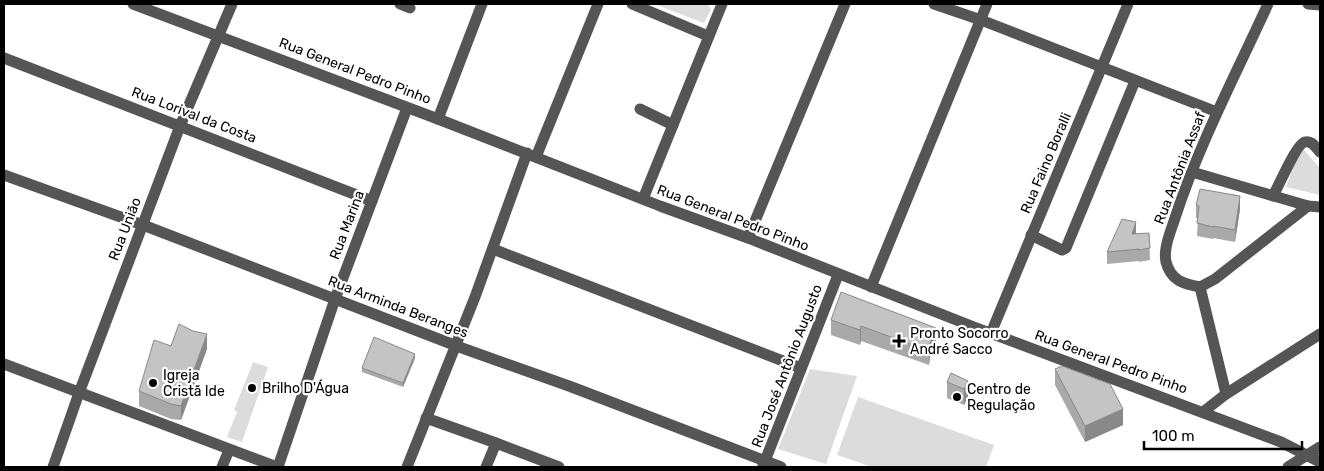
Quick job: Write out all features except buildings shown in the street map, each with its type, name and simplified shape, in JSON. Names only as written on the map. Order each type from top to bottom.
[{"type":"street","name":"Rua General Pedro Pinho","points":[[133,4],[748,238],[838,275],[990,333],[1281,442],[1320,462]]},
{"type":"street","name":"Rua União","points":[[53,467],[180,126],[232,4]]},
{"type":"street","points":[[438,119],[482,4]]},
{"type":"street","points":[[407,467],[531,155],[598,4]]},
{"type":"street","points":[[632,4],[708,36]]},
{"type":"street","points":[[643,199],[721,4]]},
{"type":"street","points":[[748,238],[846,4]]},
{"type":"street","points":[[934,4],[1217,112]]},
{"type":"street","points":[[871,287],[987,4]]},
{"type":"street","name":"Rua Faino Boralli","points":[[990,333],[1128,4]]},
{"type":"street","name":"Rua Antônia Assaf","points":[[1200,287],[1178,281],[1171,274],[1165,256],[1173,225],[1192,172],[1217,112],[1268,4]]},
{"type":"street","points":[[1308,4],[1320,5]]},
{"type":"street","name":"Rua Lorival da Costa","points":[[4,58],[372,201]]},
{"type":"street","points":[[1032,236],[1062,250],[1065,249],[1136,81]]},
{"type":"street","name":"Rua Marina","points":[[277,467],[335,299],[407,108]]},
{"type":"street","points":[[640,109],[673,125]]},
{"type":"street","points":[[1273,196],[1301,143],[1310,142],[1320,152]]},
{"type":"street","points":[[1192,172],[1308,206],[1320,207]]},
{"type":"street","name":"Rua Arminda Beranges","points":[[4,175],[143,225],[456,345],[569,386],[764,464],[781,467]]},
{"type":"street","points":[[1226,394],[1200,287],[1220,275],[1308,206]]},
{"type":"street","points":[[493,249],[801,368]]},
{"type":"street","name":"Rua José Antônio Augusto","points":[[764,464],[838,275]]},
{"type":"street","points":[[1203,412],[1226,394],[1320,334]]},
{"type":"street","points":[[4,364],[277,467]]},
{"type":"street","points":[[426,418],[559,467]]},
{"type":"street","points":[[486,467],[496,443]]},
{"type":"street","points":[[1288,467],[1320,447]]},
{"type":"street","points":[[222,467],[229,450]]},
{"type":"shaded area","points":[[654,4],[708,4],[711,9],[704,23]]},
{"type":"shaded area","points":[[1304,150],[1320,168],[1320,195],[1286,187],[1298,153]]},
{"type":"shaded area","name":"Brilho D'Água","points":[[253,362],[268,367],[242,442],[227,437],[237,412],[234,410]]},
{"type":"shaded area","points":[[810,369],[857,376],[826,464],[778,449]]},
{"type":"shaded area","points":[[858,397],[994,445],[986,467],[872,467],[837,455]]},
{"type":"place","name":"Pronto Socorro André Sacco","points":[[899,341]]},
{"type":"place","name":"Igreja Cristã Ide","points":[[153,383]]},
{"type":"place","name":"Brilho D'Água","points":[[252,388]]},
{"type":"place","name":"Centro de Regulação","points":[[957,397]]}]
